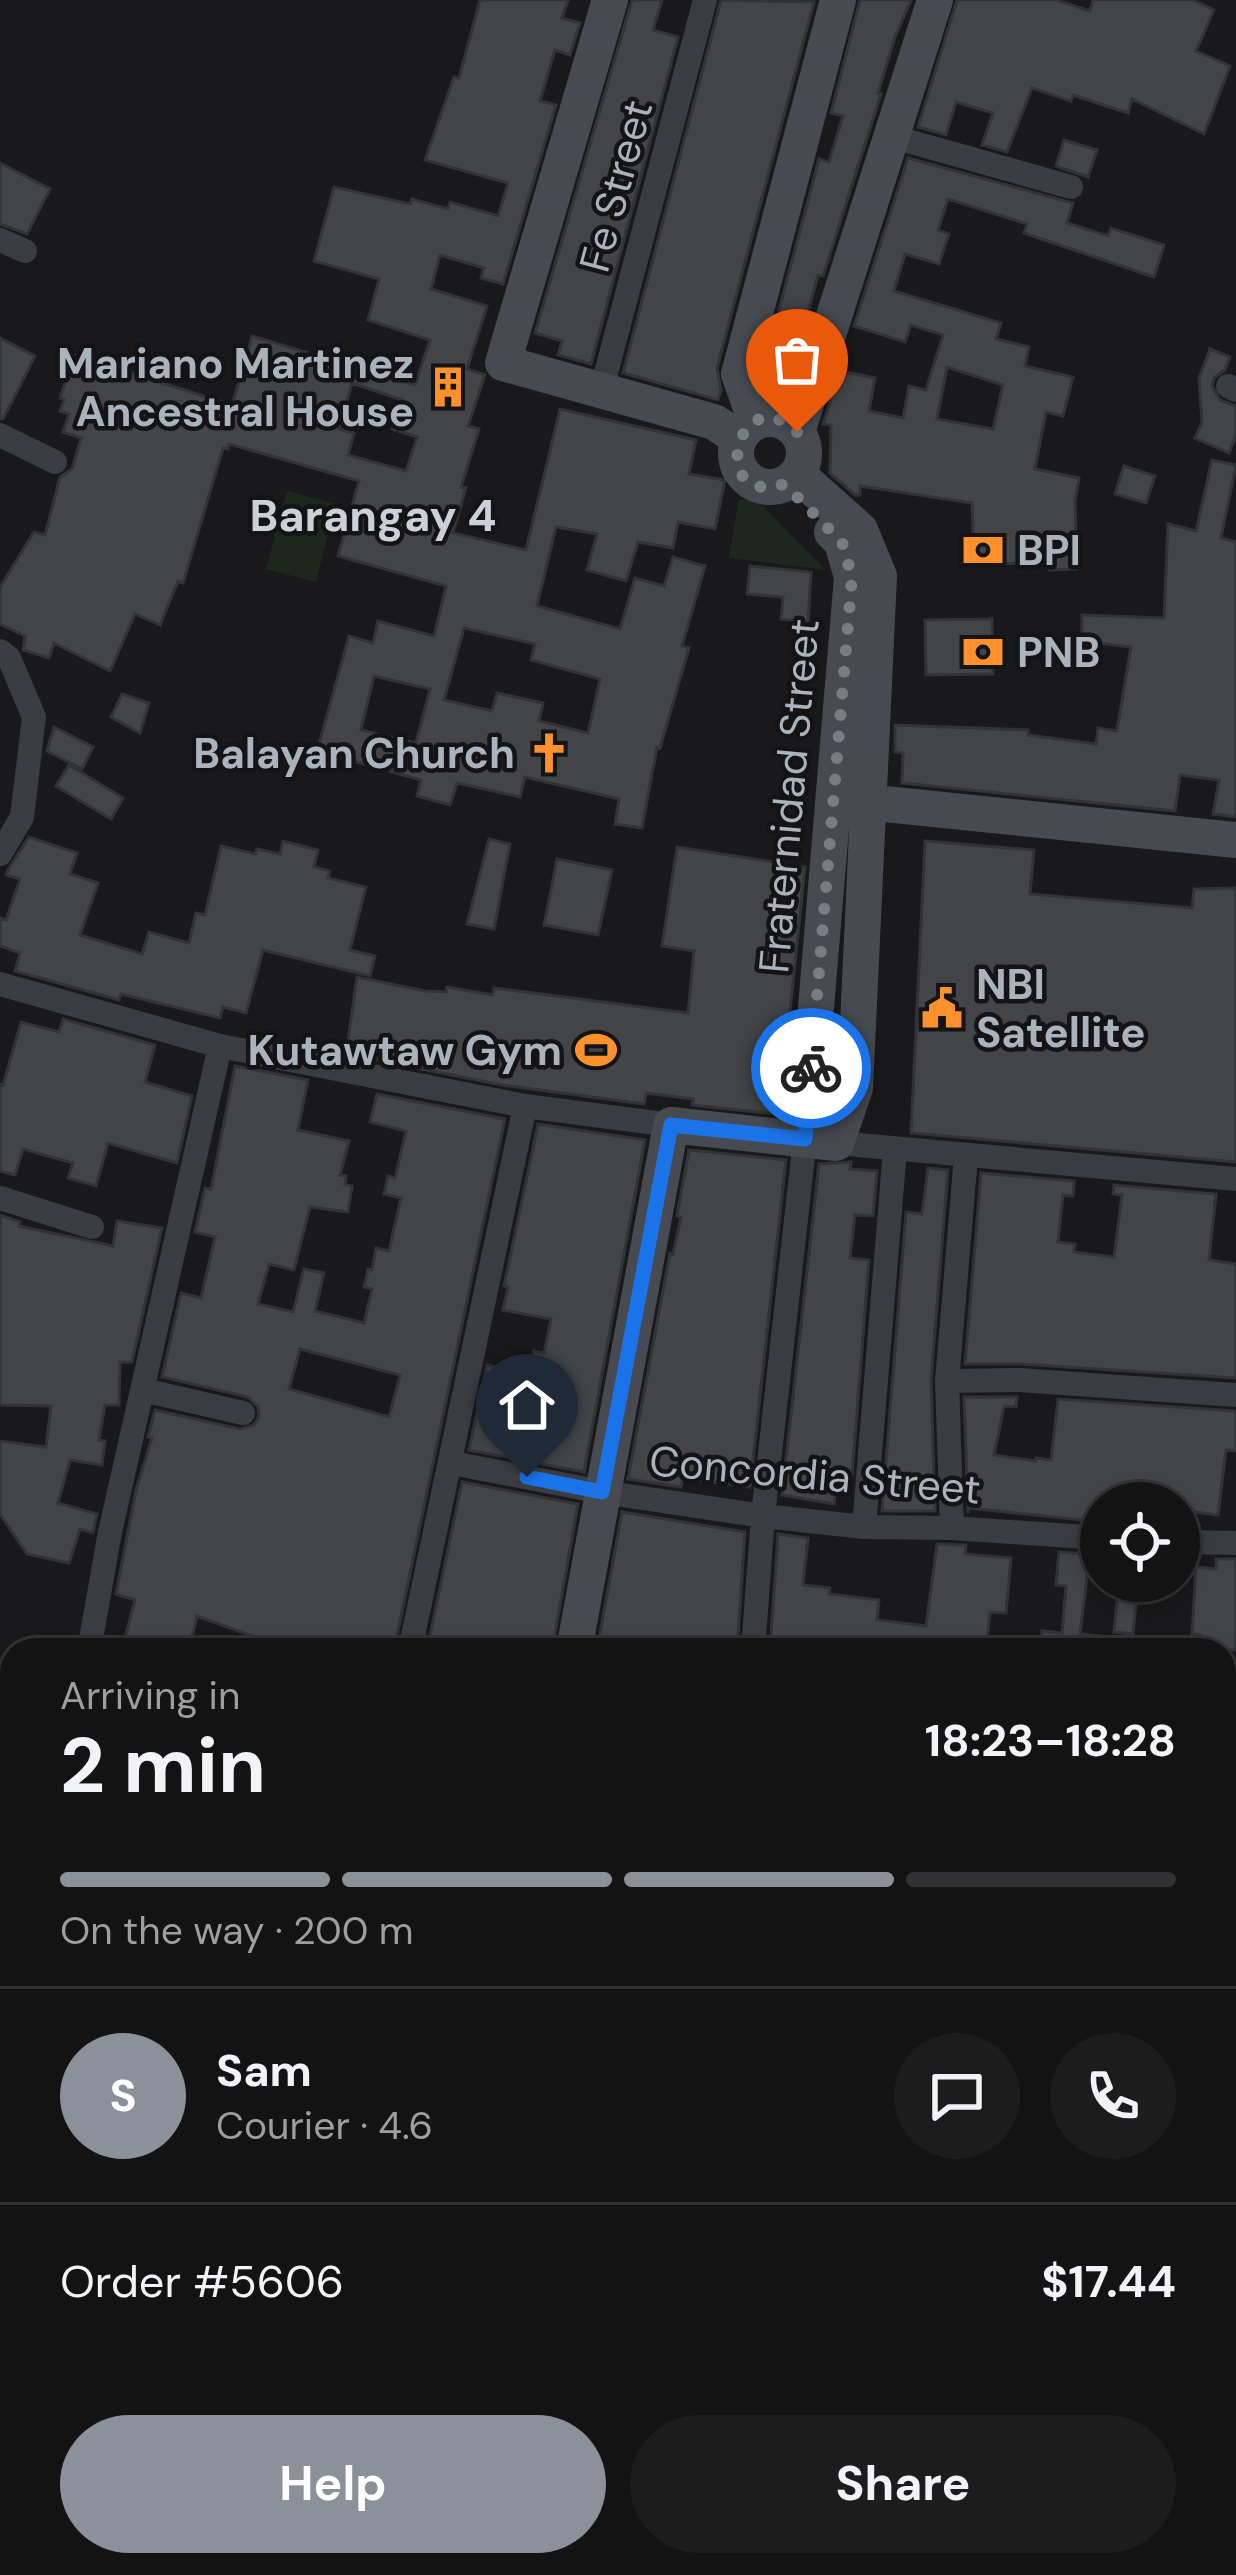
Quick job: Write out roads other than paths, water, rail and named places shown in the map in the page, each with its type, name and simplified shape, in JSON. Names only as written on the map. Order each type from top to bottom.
[{"type":"street","points":[[610,0],[503,363],[748,430],[778,420],[797,432],[805,453],[791,479],[765,488],[743,475],[736,457],[748,430],[739,374],[838,0]]},
{"type":"street","name":"Fe Street","points":[[601,392],[705,0]]},
{"type":"street","points":[[797,432],[935,0]]},
{"type":"street","points":[[890,136],[1071,188]]},
{"type":"street","points":[[0,240],[25,251]]},
{"type":"street","points":[[0,435],[55,462]]},
{"type":"street","name":"Fraternidad Street","points":[[791,479],[860,530],[879,576],[851,801],[855,1088],[821,1141]]},
{"type":"street","points":[[0,651],[9,658],[34,718],[22,817],[0,854]]},
{"type":"street","points":[[851,801],[1236,840]]},
{"type":"street","points":[[0,984],[220,1046],[525,1106],[895,1149],[1236,1179]]},
{"type":"street","points":[[91,1638],[110,1532],[220,1046]]},
{"type":"street","points":[[413,1638],[525,1106]]},
{"type":"street","points":[[576,1638],[671,1125]]},
{"type":"street","points":[[754,1638],[763,1516],[821,1141]]},
{"type":"street","points":[[864,1527],[895,1149]]},
{"type":"street","points":[[952,1528],[947,1381],[966,1156]]},
{"type":"street","points":[[0,1198],[92,1227]]},
{"type":"street","points":[[947,1381],[1019,1380],[1236,1395]]},
{"type":"street","points":[[143,1390],[243,1413]]},
{"type":"street","name":"Concordia Street","points":[[452,1462],[602,1492],[763,1516],[864,1527],[1080,1537]]},
{"type":"street","points":[[1200,1543],[1236,1544]]},
{"type":"place","name":"Mariano Martinez Ancestral House","points":[[448,387]]},
{"type":"place","name":"BPI","points":[[983,550]]},
{"type":"place","name":"PNB","points":[[983,652]]},
{"type":"place","name":"Balayan Church","points":[[549,753]]},
{"type":"place","name":"NBI Satellite","points":[[942,1008]]},
{"type":"place","name":"Kutawtaw Gym","points":[[596,1050]]},
{"type":"district","name":"Barangay 4","points":[[373,515]]}]
